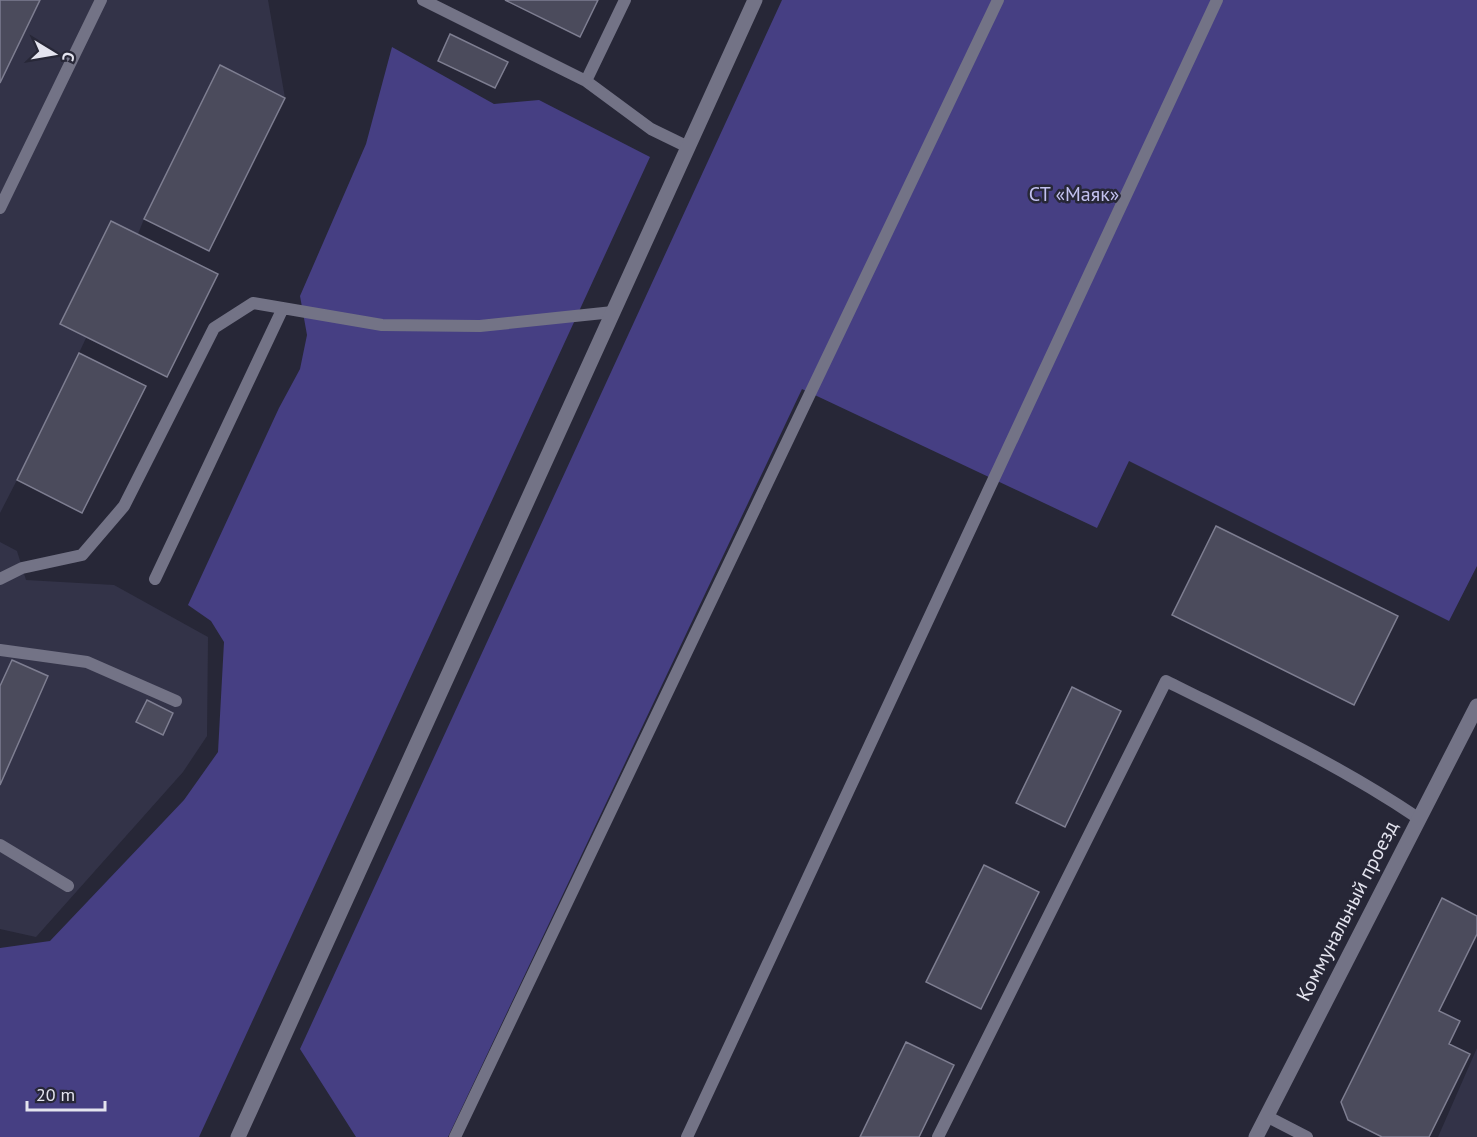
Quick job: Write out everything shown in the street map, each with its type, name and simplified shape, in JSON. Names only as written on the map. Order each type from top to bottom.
[{"type":"street","points":[[238,1137],[755,0]]},
{"type":"street","name":"Коммунальный проезд","points":[[1256,1137],[1477,706]]},
{"type":"lane","points":[[0,208],[101,0]]},
{"type":"lane","points":[[423,0],[586,81],[651,129],[688,147]]},
{"type":"lane","points":[[586,81],[625,0]]},
{"type":"lane","points":[[455,1137],[998,0]]},
{"type":"lane","points":[[687,1137],[1217,0]]},
{"type":"lane","points":[[0,579],[22,568],[82,555],[124,506],[214,328],[253,303],[382,325],[480,326],[613,312]]},
{"type":"lane","points":[[155,579],[283,308]]},
{"type":"lane","points":[[0,650],[87,662],[176,701]]},
{"type":"lane","points":[[938,1137],[1167,681],[1337,766],[1418,818]]},
{"type":"lane","points":[[0,845],[68,886]]},
{"type":"lane","points":[[1266,1116],[1307,1137]]},
{"type":"shaded area","points":[[0,0],[268,0],[285,98],[209,251],[144,219],[138,234],[218,274],[167,377],[86,338],[79,353],[146,386],[82,513],[17,480],[0,513]]},
{"type":"shaded area","points":[[0,542],[17,551],[26,580],[114,585],[208,637],[207,736],[183,772],[36,937],[0,929]]},
{"type":"shaded area","points":[[1477,1048],[1477,1137],[1438,1137]]},
{"type":"green space","name":"СТ «Маяк»","points":[[782,0],[1477,0],[1477,566],[1449,621],[1129,461],[1097,528],[802,389],[448,1137],[356,1137],[300,1049]]},
{"type":"green space","points":[[392,47],[494,104],[539,100],[650,157],[199,1137],[0,1137],[0,948],[50,941],[184,800],[218,752],[224,642],[211,621],[188,605],[279,408],[300,369],[307,335],[300,296],[366,144]]},
{"type":"building","points":[[0,0],[40,0],[0,83]]},
{"type":"building","points":[[505,0],[598,0],[580,37]]},
{"type":"building","points":[[450,34],[508,62],[495,88],[438,61]]},
{"type":"building","points":[[220,65],[285,98],[209,251],[144,219]]},
{"type":"building","points":[[111,221],[218,274],[167,377],[60,324]]},
{"type":"building","points":[[79,353],[146,386],[82,513],[17,480]]},
{"type":"building","points":[[1216,526],[1398,616],[1354,705],[1172,615]]},
{"type":"building","points":[[12,660],[48,676],[0,785],[0,686]]},
{"type":"building","points":[[1072,687],[1121,711],[1065,827],[1016,803]]},
{"type":"building","points":[[147,700],[173,713],[163,735],[136,722]]},
{"type":"building","points":[[984,865],[1039,892],[981,1009],[926,982]]},
{"type":"building","points":[[1442,898],[1477,916],[1477,934],[1439,1011],[1460,1021],[1449,1044],[1470,1054],[1429,1137],[1382,1137],[1348,1120],[1341,1102]]},
{"type":"building","points":[[906,1042],[954,1065],[919,1137],[860,1137]]}]
